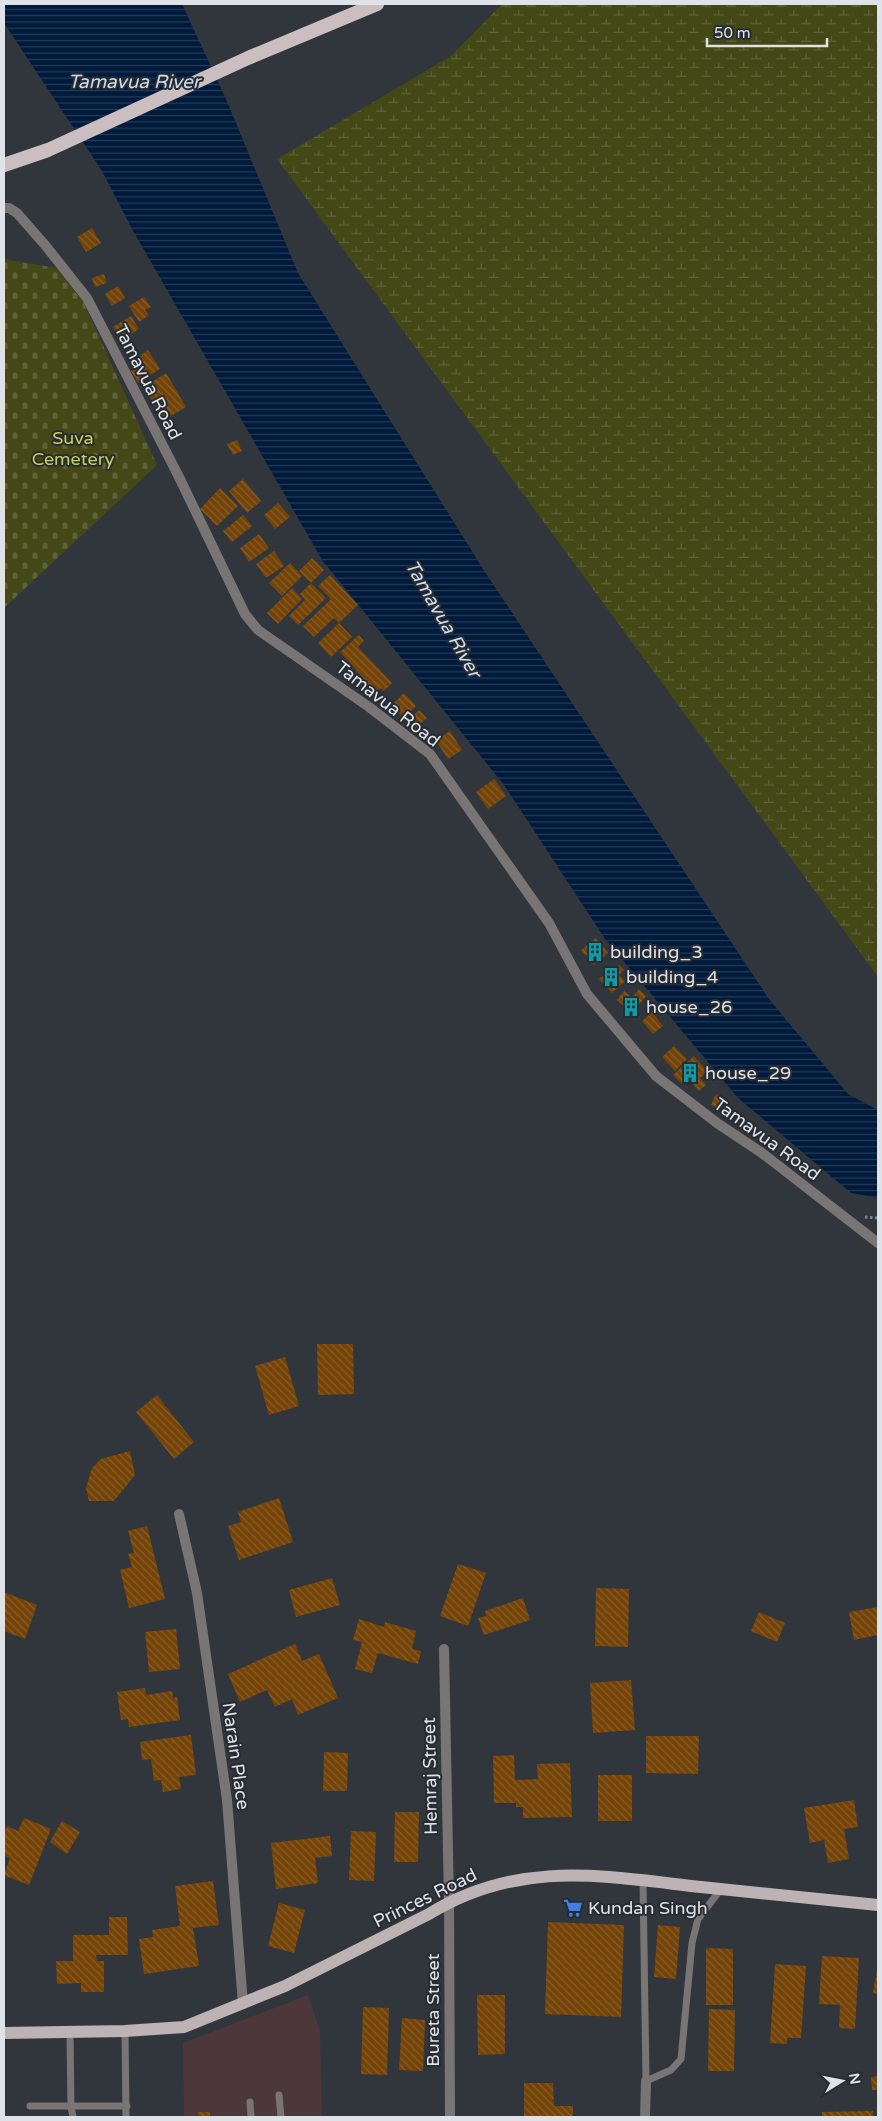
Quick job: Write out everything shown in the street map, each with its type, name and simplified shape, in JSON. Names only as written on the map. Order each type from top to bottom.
[{"type":"highway","points":[[4,165],[48,150],[248,58],[377,4]]},
{"type":"main road","name":"Princes Road","points":[[4,2032],[125,2032],[184,2027],[285,1986],[429,1914],[449,1902],[494,1884],[533,1877],[592,1875],[878,1905]]},
{"type":"street","name":"Tamavua Road","points":[[4,208],[16,213],[45,244],[87,298],[174,468],[245,614],[258,630],[369,707],[430,754],[549,923],[587,994],[656,1076],[717,1123],[762,1153],[878,1243]]},
{"type":"street","name":"Narain Place","points":[[179,1514],[197,1593],[227,1800],[243,2004]]},
{"type":"street","name":"Hemraj Street","points":[[444,1649],[449,1902]]},
{"type":"street","name":"Bureta Street","points":[[449,1902],[450,2117]]},
{"type":"street","points":[[645,2117],[646,2081]]},
{"type":"lane","points":[[643,1881],[646,2081],[671,2070],[681,2059],[692,1943],[698,1919],[721,1889]]},
{"type":"lane","points":[[70,2032],[71,2107],[73,2117]]},
{"type":"lane","points":[[125,2032],[126,2117]]},
{"type":"lane","points":[[279,2095],[281,2117]]},
{"type":"lane","points":[[250,2102],[251,2117]]},
{"type":"lane","points":[[30,2106],[127,2106]]},
{"type":"shaded area","points":[[308,1995],[320,2031],[322,2117],[184,2117],[183,2043]]},
{"type":"green space","points":[[502,4],[878,4],[878,977],[277,159],[451,56]]},
{"type":"green space","name":"Suva Cemetery","points":[[4,259],[56,268],[83,301],[157,465],[4,608]]},
{"type":"water","name":"Tamavua River","points":[[4,4],[182,4],[226,99],[298,273],[485,572],[769,999],[848,1094],[878,1110],[878,1198],[851,1193],[738,1098],[605,939],[504,785],[322,560],[132,229],[102,171],[4,23]]},
{"type":"building","points":[[92,228],[101,243],[86,252],[77,237]]},
{"type":"building","points":[[104,274],[107,283],[95,287],[92,278]]},
{"type":"building","points":[[118,286],[125,298],[112,306],[105,294]]},
{"type":"building","points":[[144,297],[151,307],[145,310],[149,315],[139,322],[129,306]]},
{"type":"building","points":[[131,316],[139,329],[121,341],[113,327]]},
{"type":"building","points":[[148,350],[160,369],[138,383],[131,371],[143,364],[138,357]]},
{"type":"building","points":[[166,373],[186,407],[164,420],[144,387]]},
{"type":"building","points":[[237,440],[242,451],[233,455],[227,444]]},
{"type":"building","points":[[243,479],[261,501],[247,513],[229,491]]},
{"type":"building","points":[[220,488],[238,506],[217,526],[200,509]]},
{"type":"building","points":[[278,503],[290,517],[275,529],[264,515]]},
{"type":"building","points":[[243,515],[252,526],[232,542],[223,531]]},
{"type":"building","points":[[259,534],[269,548],[249,562],[240,548]]},
{"type":"building","points":[[274,551],[284,566],[266,578],[256,564]]},
{"type":"building","points":[[312,558],[324,570],[311,583],[299,571]]},
{"type":"building","points":[[290,563],[302,576],[282,596],[269,583]]},
{"type":"building","points":[[330,575],[358,605],[339,623],[334,618],[314,637],[303,626],[331,599],[318,586]]},
{"type":"building","points":[[311,583],[326,598],[298,625],[289,616],[305,600],[300,594]]},
{"type":"building","points":[[292,588],[302,599],[278,624],[267,613]]},
{"type":"building","points":[[339,623],[352,637],[331,657],[318,643]]},
{"type":"building","points":[[359,635],[364,641],[358,647],[392,683],[384,691],[381,688],[370,698],[359,686],[365,680],[340,652]]},
{"type":"building","points":[[404,693],[416,706],[404,718],[392,705]]},
{"type":"building","points":[[419,710],[427,718],[413,731],[405,723]]},
{"type":"building","points":[[450,731],[462,750],[448,759],[436,741]]},
{"type":"building","points":[[494,779],[506,796],[488,809],[476,792]]},
{"type":"building","name":"building_3","points":[[596,938],[608,953],[594,965],[581,950]]},
{"type":"building","name":"building_4","points":[[619,965],[624,970],[619,975],[625,981],[612,993],[599,979]]},
{"type":"building","name":"house_26","points":[[639,989],[646,996],[632,1013],[617,1000],[624,991],[632,998]]},
{"type":"building","points":[[652,1012],[663,1026],[653,1034],[642,1021]]},
{"type":"building","points":[[674,1046],[687,1059],[675,1071],[662,1057]]},
{"type":"building","name":"house_29","points":[[694,1056],[707,1071],[700,1078],[706,1085],[699,1091],[688,1078],[682,1084],[673,1075]]},
{"type":"building","points":[[716,1094],[722,1097],[717,1108],[711,1105]]},
{"type":"building","points":[[317,1344],[353,1344],[354,1394],[318,1395]]},
{"type":"building","points":[[285,1357],[299,1406],[269,1415],[255,1366]]},
{"type":"building","points":[[157,1395],[194,1442],[174,1459],[136,1412]]},
{"type":"building","points":[[130,1451],[135,1475],[114,1501],[89,1501],[86,1488],[92,1468],[101,1459]]},
{"type":"building","points":[[279,1498],[293,1542],[239,1560],[228,1526],[241,1522],[238,1512]]},
{"type":"building","points":[[147,1526],[165,1599],[129,1608],[120,1570],[132,1567],[128,1554],[134,1553],[128,1531]]},
{"type":"building","points":[[458,1564],[486,1573],[468,1626],[440,1616]]},
{"type":"building","points":[[332,1578],[340,1605],[296,1617],[289,1590]]},
{"type":"building","points":[[596,1588],[629,1589],[628,1647],[595,1646]]},
{"type":"building","points":[[4,1592],[37,1605],[25,1639],[4,1631]]},
{"type":"building","points":[[523,1598],[530,1620],[484,1635],[478,1618],[486,1616],[485,1611]]},
{"type":"building","points":[[878,1607],[878,1635],[854,1640],[849,1612]]},
{"type":"building","points":[[759,1612],[785,1623],[777,1642],[751,1631]]},
{"type":"building","points":[[359,1619],[384,1627],[385,1622],[416,1631],[412,1649],[421,1651],[418,1664],[378,1653],[372,1673],[355,1669],[362,1642],[353,1640]]},
{"type":"building","points":[[176,1629],[180,1669],[149,1672],[145,1632]]},
{"type":"building","points":[[295,1644],[302,1661],[319,1654],[338,1698],[298,1715],[292,1699],[275,1707],[267,1690],[240,1702],[228,1674]]},
{"type":"building","points":[[631,1680],[635,1730],[593,1733],[590,1683]]},
{"type":"building","points":[[145,1688],[146,1695],[172,1691],[173,1698],[177,1697],[180,1720],[129,1727],[128,1719],[121,1720],[117,1692]]},
{"type":"building","points":[[191,1735],[196,1775],[179,1777],[181,1789],[163,1792],[161,1780],[154,1781],[151,1759],[142,1760],[140,1742]]},
{"type":"building","points":[[646,1736],[699,1736],[698,1774],[646,1773]]},
{"type":"building","points":[[324,1752],[348,1753],[347,1791],[323,1791]]},
{"type":"building","points":[[514,1755],[515,1780],[538,1779],[537,1764],[570,1763],[572,1817],[523,1818],[523,1807],[516,1807],[516,1803],[494,1803],[493,1756]]},
{"type":"building","points":[[598,1775],[632,1775],[632,1821],[598,1821]]},
{"type":"building","points":[[854,1800],[858,1827],[844,1829],[849,1859],[828,1863],[824,1840],[810,1843],[804,1808]]},
{"type":"building","points":[[395,1812],[419,1812],[418,1862],[394,1862]]},
{"type":"building","points":[[24,1818],[51,1829],[29,1885],[4,1875],[10,1858],[4,1855],[4,1834],[7,1826],[18,1831]]},
{"type":"building","points":[[62,1821],[80,1832],[67,1854],[50,1842]]},
{"type":"building","points":[[351,1831],[376,1832],[374,1881],[349,1880]]},
{"type":"building","points":[[330,1836],[332,1856],[315,1858],[318,1883],[276,1889],[271,1843]]},
{"type":"building","points":[[213,1881],[219,1925],[193,1928],[199,1966],[144,1974],[139,1939],[153,1937],[152,1930],[180,1926],[175,1886]]},
{"type":"building","points":[[279,1903],[305,1910],[294,1953],[268,1946]]},
{"type":"building","points":[[109,1917],[127,1917],[128,1955],[96,1955],[97,1961],[104,1961],[104,1992],[81,1992],[81,1983],[57,1984],[56,1961],[73,1961],[73,1935],[109,1935]]},
{"type":"building","points":[[548,1922],[624,1925],[621,2017],[545,2014]]},
{"type":"building","points":[[658,1925],[680,1927],[676,1979],[654,1977]]},
{"type":"building","points":[[706,1948],[733,1949],[733,2005],[706,2005]]},
{"type":"building","points":[[822,1956],[859,1958],[855,2029],[839,2028],[840,2005],[819,2004]]},
{"type":"building","points":[[775,1964],[806,1966],[801,2038],[787,2038],[787,2044],[770,2043]]},
{"type":"building","points":[[878,1970],[878,1994],[873,1993]]},
{"type":"building","points":[[477,1995],[505,1995],[505,2054],[478,2055]]},
{"type":"building","points":[[363,2007],[389,2008],[387,2075],[361,2074]]},
{"type":"building","points":[[709,2009],[735,2010],[734,2071],[708,2071]]},
{"type":"building","points":[[402,2018],[425,2020],[423,2071],[399,2070]]},
{"type":"building","points":[[878,2076],[878,2090],[872,2090],[871,2077]]},
{"type":"building","points":[[524,2083],[553,2083],[554,2106],[573,2106],[573,2117],[524,2117]]},
{"type":"building","points":[[873,2111],[873,2117],[822,2117],[822,2112]]},
{"type":"building","points":[[198,2112],[210,2112],[210,2117],[198,2117]]},
{"type":"place","name":"building_3","points":[[595,952]]},
{"type":"place","name":"building_4","points":[[611,977]]},
{"type":"place","name":"house_26","points":[[631,1007]]},
{"type":"place","name":"house_29","points":[[690,1073]]},
{"type":"place","name":"Kundan Singh","points":[[573,1908]]}]
